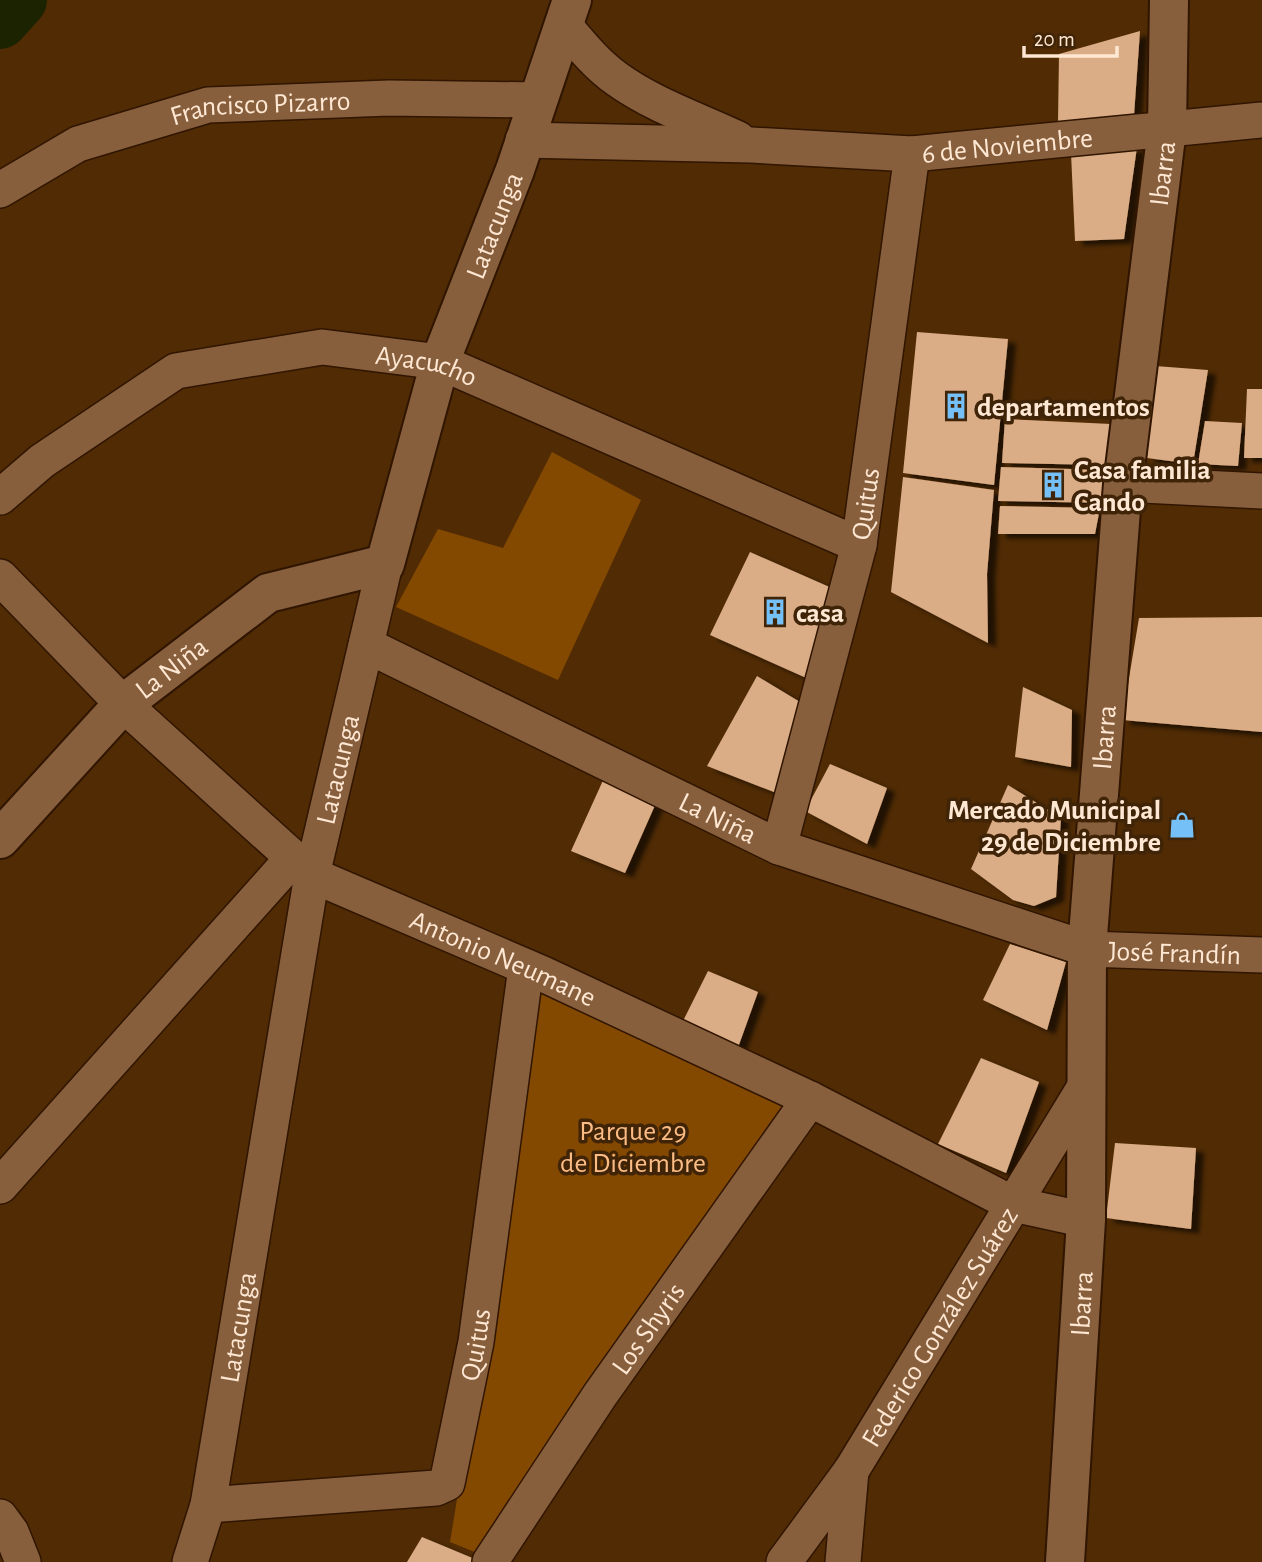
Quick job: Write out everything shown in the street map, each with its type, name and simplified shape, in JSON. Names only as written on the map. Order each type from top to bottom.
[{"type":"street","name":"Ibarra","points":[[1065,1562],[1086,1220],[1087,949],[1123,484],[1167,129],[1169,0]]},
{"type":"street","name":"6 de Noviembre","points":[[568,12],[593,60],[618,80],[649,98],[751,145]]},
{"type":"street","name":"Latacunga","points":[[190,1562],[208,1505],[302,866],[366,645],[385,564],[440,362],[515,170],[568,12]]},
{"type":"street","name":"Francisco Pizarro","points":[[0,190],[78,144],[208,105],[389,98],[537,100]]},
{"type":"street","name":"6 de Noviembre","points":[[523,140],[751,145],[912,154],[1262,120]]},
{"type":"street","name":"Quitus","points":[[779,847],[859,545],[912,154]]},
{"type":"street","name":"Ayacucho","points":[[0,497],[42,461],[176,372],[322,347],[440,362],[859,545]]},
{"type":"street","points":[[1123,484],[1262,491]]},
{"type":"street","name":"La Niña","points":[[0,839],[123,704],[268,593],[385,564]]},
{"type":"street","name":"Antonio Neumane","points":[[0,577],[123,704],[302,866],[810,1099],[1013,1204],[1086,1220]]},
{"type":"street","name":"La Niña","points":[[366,645],[779,847],[1087,949]]},
{"type":"street","points":[[0,1186],[302,866]]},
{"type":"street","name":"José Frandín","points":[[1087,949],[1262,955]]},
{"type":"street","name":"Quitus","points":[[208,1505],[436,1488],[447,1483],[476,1342],[526,967]]},
{"type":"street","name":"Federico González Suárez","points":[[784,1562],[851,1471],[1086,1085]]},
{"type":"street","name":"Los Shyris","points":[[490,1562],[600,1395],[810,1099]]},
{"type":"street","points":[[842,1562],[851,1471]]},
{"type":"street","points":[[0,1517],[11,1532],[23,1562]]},
{"type":"green space","points":[[552,452],[641,500],[558,680],[396,607],[438,529],[503,548]]},
{"type":"green space","name":"Parque 29 de Diciembre","points":[[543,974],[810,1099],[492,1559],[450,1542]]},
{"type":"building","points":[[1140,31],[1134,115],[1058,122],[1059,54]]},
{"type":"building","points":[[1137,147],[1124,239],[1075,241],[1071,153]]},
{"type":"building","name":"departamentos","points":[[917,332],[1008,339],[994,485],[903,473]]},
{"type":"building","points":[[1155,366],[1208,370],[1193,464],[1147,458]]},
{"type":"building","points":[[1247,389],[1262,389],[1262,458],[1244,458]]},
{"type":"building","points":[[1005,419],[1111,424],[1105,465],[1002,463]]},
{"type":"building","points":[[1205,421],[1242,423],[1238,466],[1198,464]]},
{"type":"building","name":"Casa familia Cando","points":[[1001,467],[1105,470],[1108,503],[998,501]]},
{"type":"building","points":[[903,477],[994,490],[987,574],[988,643],[891,592]]},
{"type":"building","points":[[1000,506],[1100,508],[1095,534],[998,534]]},
{"type":"building","name":"casa","points":[[750,552],[834,589],[813,681],[710,635]]},
{"type":"building","points":[[1262,617],[1262,732],[1122,720],[1139,618]]},
{"type":"building","name":"casa","points":[[757,676],[805,705],[779,794],[707,766]]},
{"type":"building","points":[[1023,687],[1072,710],[1071,767],[1015,757]]},
{"type":"building","points":[[830,764],[887,788],[867,844],[805,811]]},
{"type":"building","points":[[605,776],[656,803],[625,873],[571,851]]},
{"type":"building","points":[[1008,785],[1061,818],[1056,897],[1034,906],[1013,900],[971,869]]},
{"type":"building","points":[[1010,944],[1066,962],[1047,1030],[983,1000]]},
{"type":"building","points":[[708,971],[758,992],[736,1053],[680,1027]]},
{"type":"building","points":[[981,1058],[1039,1082],[1006,1173],[938,1144]]},
{"type":"building","points":[[1115,1143],[1196,1148],[1191,1229],[1106,1218]]},
{"type":"building","points":[[422,1537],[482,1562],[407,1562]]},
{"type":"waterway","points":[[0,21],[19,0]]},
{"type":"place","name":"departamentos","points":[[956,406]]},
{"type":"place","name":"Casa familia Cando","points":[[1053,485]]},
{"type":"place","name":"casa","points":[[775,612]]},
{"type":"place","name":"Mercado Municipal 29 de Diciembre","points":[[1182,825]]}]
